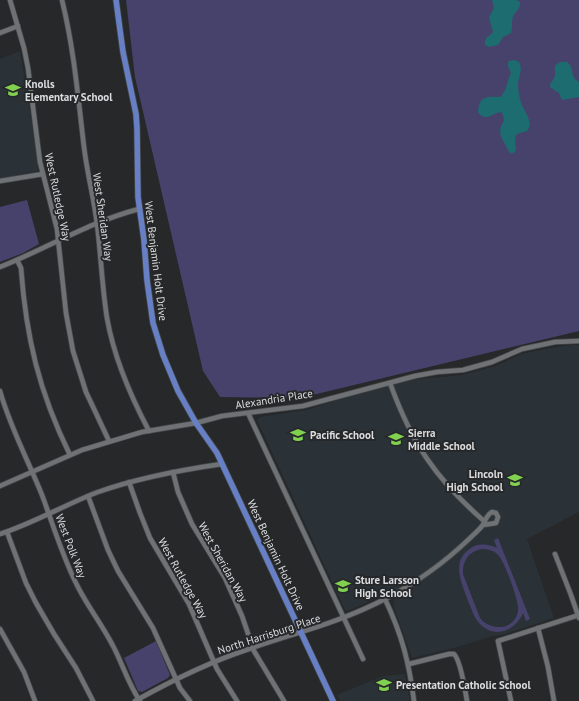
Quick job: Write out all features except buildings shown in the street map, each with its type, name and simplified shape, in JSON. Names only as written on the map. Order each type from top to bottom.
[{"type":"main road","name":"West Benjamin Holt Drive","points":[[116,0],[123,52],[136,114],[139,209],[144,240],[149,300],[162,356],[177,389],[196,423],[214,448],[222,464],[333,701]]},
{"type":"street","name":"West Rutledge Way","points":[[10,0],[28,68],[37,141],[43,174],[59,240],[66,313],[73,351],[86,392],[109,442]]},
{"type":"street","name":"West Sheridan Way","points":[[62,0],[75,66],[84,147],[97,222],[104,295],[113,343],[130,392],[149,431]]},
{"type":"street","points":[[0,33],[18,26]]},
{"type":"street","points":[[0,181],[43,174]]},
{"type":"street","points":[[0,267],[97,222],[139,209]]},
{"type":"street","points":[[17,260],[21,268],[26,319],[37,370],[48,407],[70,455]]},
{"type":"street","name":"Alexandria Place","points":[[0,486],[70,455],[149,431],[196,423],[222,416],[303,406],[424,374],[463,370],[492,362],[515,351],[561,341],[579,341]]},
{"type":"street","name":"North Harrisburg Place","points":[[138,700],[176,679],[213,662],[253,647],[301,633],[344,618],[385,599],[431,572],[470,539],[484,523],[449,488],[423,453],[406,424],[390,383]]},
{"type":"street","name":"West Polk Way","points":[[0,391],[16,436],[32,471],[71,574],[87,604],[111,642],[138,700]]},
{"type":"street","points":[[248,413],[363,659]]},
{"type":"street","points":[[0,534],[88,496],[129,482],[173,472],[222,464]]},
{"type":"street","name":"West Sheridan Way","points":[[173,472],[187,513],[197,534],[225,578],[235,598],[258,659],[284,701]]},
{"type":"street","name":"West Rutledge Way","points":[[129,482],[148,532],[159,555],[189,604],[200,626],[213,662],[238,701]]},
{"type":"street","points":[[88,496],[108,550],[118,571],[153,628],[180,688],[190,701]]},
{"type":"street","points":[[7,532],[26,583],[36,603],[76,668],[93,701]]},
{"type":"street","points":[[511,701],[498,642],[499,640],[579,616],[555,554]]},
{"type":"street","points":[[385,599],[401,636],[409,664],[414,701]]},
{"type":"street","points":[[538,628],[548,667],[554,701]]},
{"type":"street","points":[[0,629],[24,672],[35,701]]},
{"type":"street","points":[[409,664],[454,654],[460,670],[467,701]]},
{"type":"shaded area","points":[[126,0],[579,0],[579,331],[300,398],[220,397],[203,371],[135,77]]},
{"type":"shaded area","name":"Knolls Elementary School","points":[[20,51],[39,167],[38,171],[0,179],[0,59]]},
{"type":"shaded area","points":[[27,200],[39,244],[23,253],[0,262],[0,207]]},
{"type":"shaded area","points":[[579,345],[579,512],[527,539],[554,618],[502,635],[492,636],[458,647],[412,658],[393,605],[395,599],[391,591],[348,611],[345,610],[257,420],[260,417],[306,410],[399,381],[462,375],[496,366],[521,354]]},
{"type":"shaded area","points":[[498,538],[530,619],[526,621],[523,613],[516,624],[511,628],[499,632],[487,629],[477,620],[468,601],[459,573],[461,559],[465,553],[474,546],[480,545],[487,545],[497,548],[494,540]],"holes":[[[485,549],[496,553],[502,560],[512,583],[517,600],[518,611],[516,617],[508,625],[502,627],[490,625],[480,618],[463,574],[465,561],[468,557],[478,550]]]},
{"type":"shaded area","points":[[156,641],[170,675],[168,678],[142,692],[138,691],[124,658]]},
{"type":"shaded area","name":"Presentation Catholic School","points":[[405,674],[410,701],[340,701],[337,695],[383,676]]},
{"type":"water","points":[[492,0],[516,0],[520,2],[520,5],[513,17],[511,33],[503,37],[498,45],[489,47],[485,45],[485,42],[493,32],[489,17],[494,8]]},
{"type":"water","points":[[514,60],[519,62],[520,65],[521,70],[518,84],[519,92],[521,103],[530,123],[527,131],[517,134],[515,137],[516,150],[512,154],[509,152],[500,133],[501,125],[504,121],[501,112],[483,117],[478,112],[480,103],[484,98],[500,97],[502,95],[506,89],[511,73],[508,63],[509,61]]},
{"type":"water","points":[[560,62],[567,62],[571,67],[574,77],[579,82],[579,97],[562,100],[559,93],[550,87],[555,76],[555,66]]},
{"type":"place","name":"Knolls Elementary School","points":[[13,90]]},
{"type":"place","name":"Pacific School","points":[[298,435]]},
{"type":"place","name":"Sierra Middle School","points":[[396,439]]},
{"type":"place","name":"Lincoln High School","points":[[515,480]]},
{"type":"place","name":"Sture Larsson High School","points":[[343,586]]},
{"type":"place","name":"Presentation Catholic School","points":[[384,685]]}]
